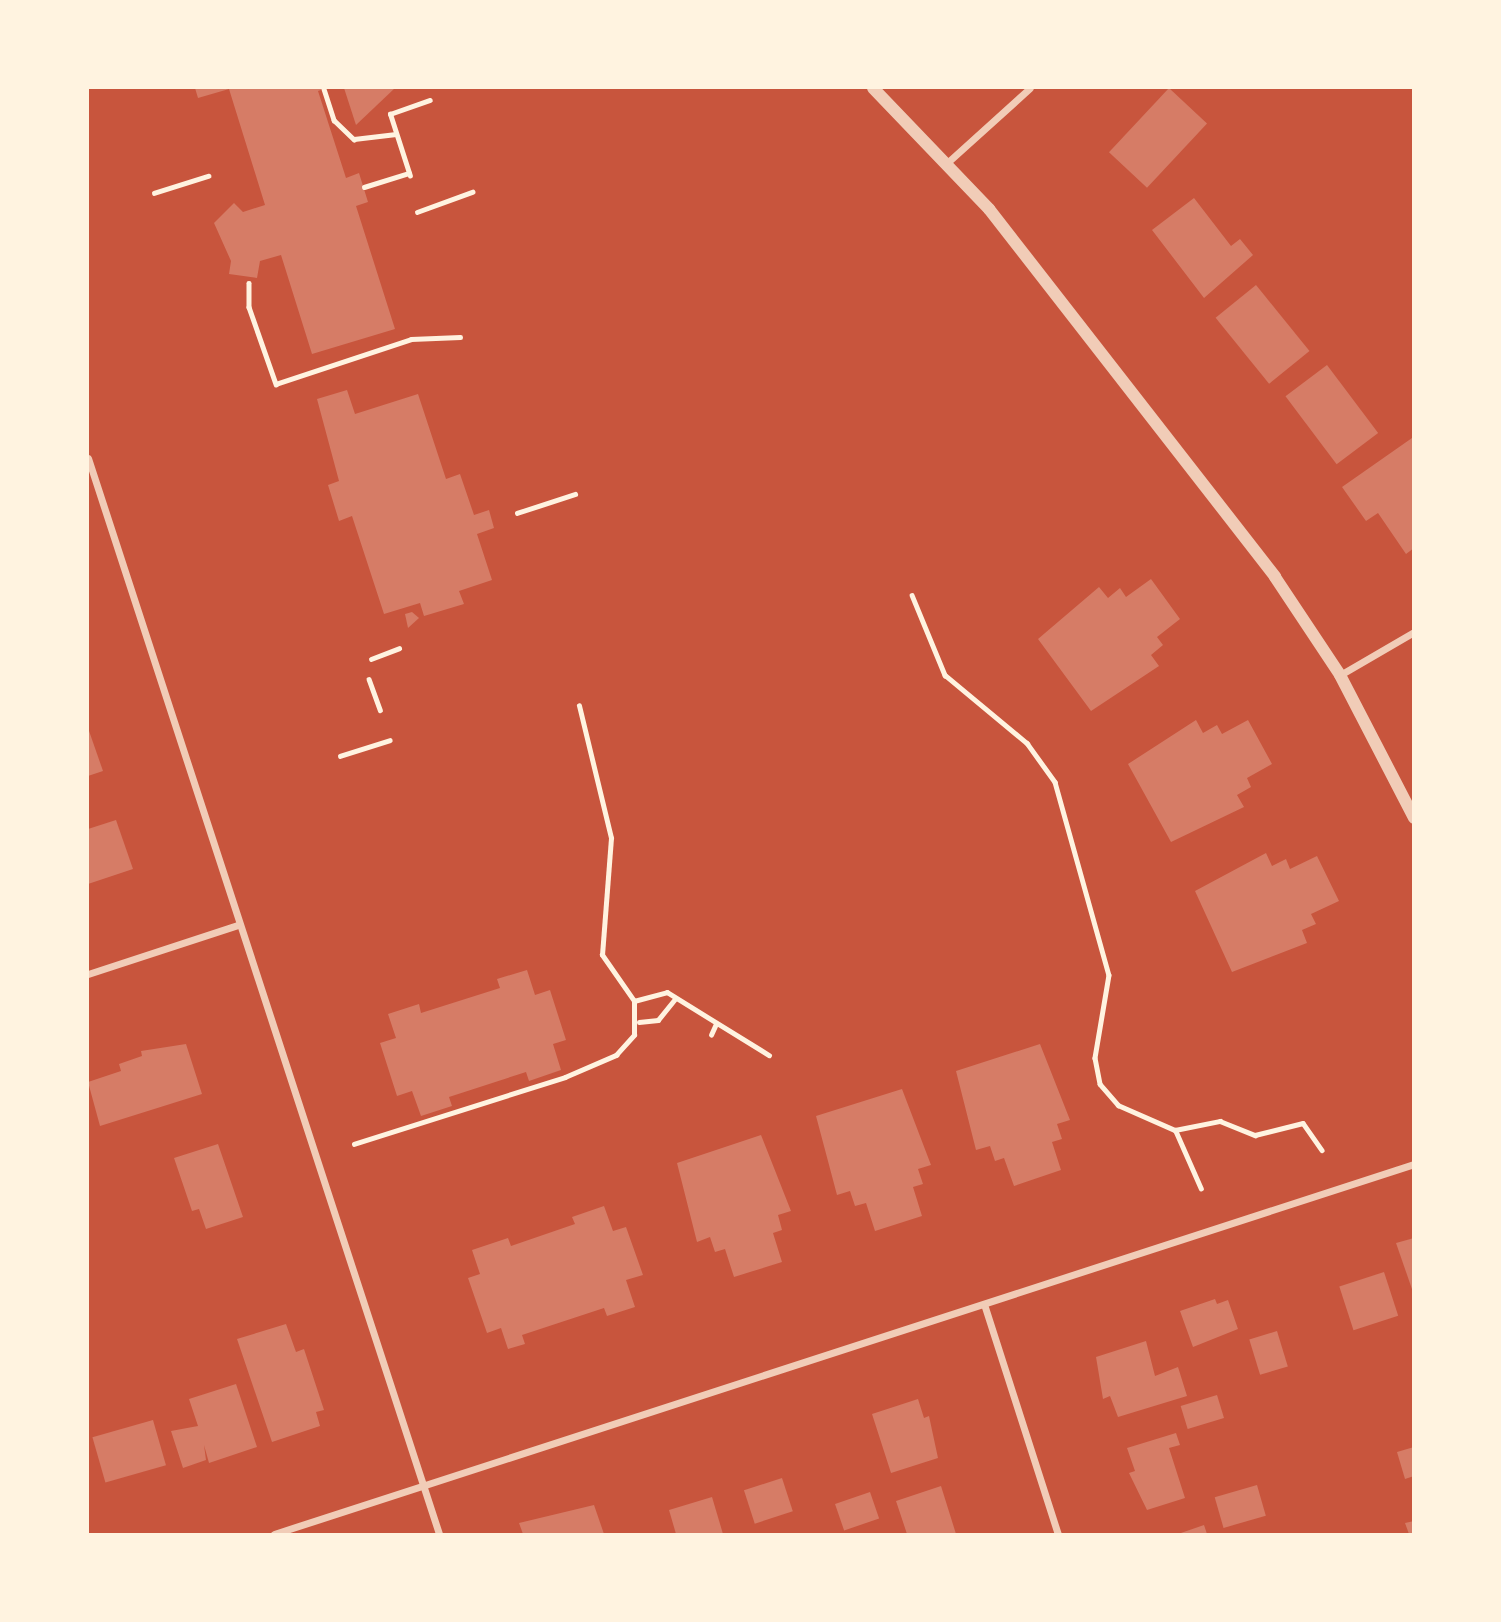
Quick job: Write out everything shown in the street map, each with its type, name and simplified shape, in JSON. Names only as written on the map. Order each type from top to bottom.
[{"type":"street","points":[[873,88],[948,162],[1205,483],[1340,675],[1413,818]]},
{"type":"street","points":[[948,162],[1030,88]]},
{"type":"street","points":[[88,458],[439,1535]]},
{"type":"street","points":[[1340,675],[1413,632]]},
{"type":"street","points":[[88,974],[238,925]]},
{"type":"street","points":[[274,1535],[1413,1164]]},
{"type":"street","points":[[984,1304],[1058,1535]]},
{"type":"path","points":[[324,89],[334,120],[354,139],[396,134]]},
{"type":"path","points":[[364,187],[409,174],[390,114],[430,100]]},
{"type":"path","points":[[154,193],[208,176]]},
{"type":"path","points":[[417,212],[472,192]]},
{"type":"path","points":[[249,283],[249,307],[276,384],[411,339],[460,337]]},
{"type":"path","points":[[517,513],[575,494]]},
{"type":"path","points":[[912,595],[945,675],[1027,743],[1055,782],[1109,975],[1095,1058],[1100,1084],[1118,1105],[1175,1130],[1220,1121],[1255,1135],[1303,1123],[1322,1150]]},
{"type":"path","points":[[371,659],[399,648]]},
{"type":"path","points":[[369,678],[380,710]]},
{"type":"path","points":[[354,1144],[595,1065],[625,1049],[639,1022],[634,1001],[605,965],[601,945],[608,883],[608,806],[579,706]]},
{"type":"path","points":[[340,756],[390,740]]},
{"type":"path","points":[[634,1001],[667,992],[769,1055]]},
{"type":"path","points":[[639,1022],[658,1020],[675,999]]},
{"type":"path","points":[[711,1035],[716,1024]]},
{"type":"path","points":[[1175,1130],[1201,1189]]},
{"type":"building","points":[[195,88],[327,88],[318,91],[346,178],[359,173],[368,202],[356,206],[395,329],[312,354],[281,255],[260,261],[257,278],[229,274],[231,261],[214,223],[234,203],[243,212],[265,205],[229,89],[198,98]]},
{"type":"building","points":[[344,88],[395,88],[356,125]]},
{"type":"building","points":[[1169,88],[1207,123],[1147,188],[1109,152]]},
{"type":"building","points":[[1194,198],[1231,246],[1240,239],[1253,255],[1204,298],[1152,230]]},
{"type":"building","points":[[1256,285],[1309,351],[1269,384],[1216,318]]},
{"type":"building","points":[[1327,365],[1378,433],[1337,464],[1285,396]]},
{"type":"building","points":[[347,390],[355,414],[418,394],[446,479],[460,474],[474,515],[489,510],[494,528],[477,534],[492,580],[459,591],[464,604],[424,616],[420,603],[384,614],[352,516],[339,521],[328,485],[339,481],[317,399]]},
{"type":"building","points":[[1412,438],[1414,548],[1406,554],[1378,513],[1366,521],[1342,487]]},
{"type":"building","points":[[1151,579],[1180,619],[1157,637],[1163,645],[1151,655],[1159,666],[1091,711],[1038,639],[1099,587],[1108,598],[1120,588],[1126,597]]},
{"type":"building","points":[[412,612],[419,618],[408,628],[405,614]]},
{"type":"building","points":[[1196,720],[1203,733],[1217,725],[1222,734],[1248,720],[1272,764],[1247,778],[1251,787],[1237,795],[1244,807],[1171,842],[1128,764]]},
{"type":"building","points":[[88,728],[103,771],[88,776]]},
{"type":"building","points":[[116,820],[133,869],[88,884],[88,829]]},
{"type":"building","points":[[1266,853],[1272,866],[1286,859],[1290,869],[1317,856],[1339,901],[1311,914],[1316,924],[1302,930],[1307,943],[1232,972],[1195,891]]},
{"type":"building","points":[[527,970],[535,995],[550,990],[566,1040],[553,1044],[561,1070],[529,1081],[526,1072],[449,1097],[452,1106],[421,1116],[412,1091],[397,1096],[380,1043],[396,1038],[388,1014],[419,1004],[421,1013],[500,988],[497,979]]},
{"type":"building","points":[[186,1044],[202,1094],[100,1126],[88,1082],[121,1071],[119,1064],[142,1056],[141,1051]]},
{"type":"building","points":[[1040,1044],[1070,1120],[1057,1124],[1062,1139],[1052,1142],[1061,1170],[1014,1186],[1004,1158],[995,1161],[990,1146],[976,1150],[956,1071]]},
{"type":"building","points":[[902,1089],[931,1165],[918,1169],[923,1184],[913,1187],[922,1216],[875,1231],[866,1203],[855,1206],[850,1191],[837,1195],[816,1116]]},
{"type":"building","points":[[761,1135],[791,1211],[778,1215],[782,1230],[773,1233],[782,1262],[734,1277],[725,1249],[715,1252],[710,1237],[697,1242],[677,1163]]},
{"type":"building","points":[[218,1144],[243,1217],[206,1229],[199,1209],[192,1211],[174,1158]]},
{"type":"building","points":[[604,1206],[613,1231],[626,1227],[643,1275],[626,1280],[635,1307],[607,1316],[604,1308],[522,1335],[525,1344],[508,1349],[501,1328],[487,1333],[468,1278],[480,1274],[472,1250],[508,1238],[511,1246],[575,1224],[572,1217]]},
{"type":"building","points":[[1414,1238],[1414,1292],[1413,1292],[1396,1243]]},
{"type":"building","points":[[1384,1272],[1398,1316],[1354,1330],[1339,1287]]},
{"type":"building","points":[[1215,1299],[1217,1304],[1228,1300],[1238,1329],[1193,1347],[1180,1311]]},
{"type":"building","points":[[286,1324],[296,1352],[304,1349],[324,1410],[316,1412],[320,1426],[272,1442],[237,1339]]},
{"type":"building","points":[[1277,1331],[1288,1366],[1260,1375],[1249,1339]]},
{"type":"building","points":[[1146,1341],[1155,1376],[1178,1367],[1187,1396],[1118,1417],[1110,1396],[1103,1399],[1096,1357]]},
{"type":"building","points":[[236,1384],[257,1447],[209,1463],[204,1445],[206,1460],[183,1468],[171,1431],[198,1426],[189,1399]]},
{"type":"building","points":[[1217,1395],[1224,1418],[1188,1429],[1181,1406]]},
{"type":"building","points":[[918,1399],[924,1418],[929,1416],[938,1458],[891,1473],[872,1414]]},
{"type":"building","points":[[153,1420],[166,1465],[105,1483],[92,1437]]},
{"type":"building","points":[[1176,1433],[1180,1445],[1169,1448],[1185,1498],[1147,1510],[1129,1473],[1135,1471],[1127,1448]]},
{"type":"building","points":[[1414,1447],[1414,1476],[1405,1479],[1397,1452]]},
{"type":"building","points":[[782,1478],[793,1511],[755,1524],[744,1490]]},
{"type":"building","points":[[1257,1485],[1266,1516],[1224,1528],[1215,1497]]},
{"type":"building","points":[[941,1486],[956,1534],[907,1534],[896,1501]]},
{"type":"building","points":[[870,1492],[879,1518],[844,1531],[835,1504]]},
{"type":"building","points":[[712,1497],[723,1534],[676,1534],[669,1510]]},
{"type":"building","points":[[594,1505],[604,1534],[523,1534],[519,1523]]},
{"type":"building","points":[[1414,1521],[1414,1534],[1409,1534],[1405,1523]]},
{"type":"building","points":[[1204,1525],[1207,1534],[1178,1534]]}]
